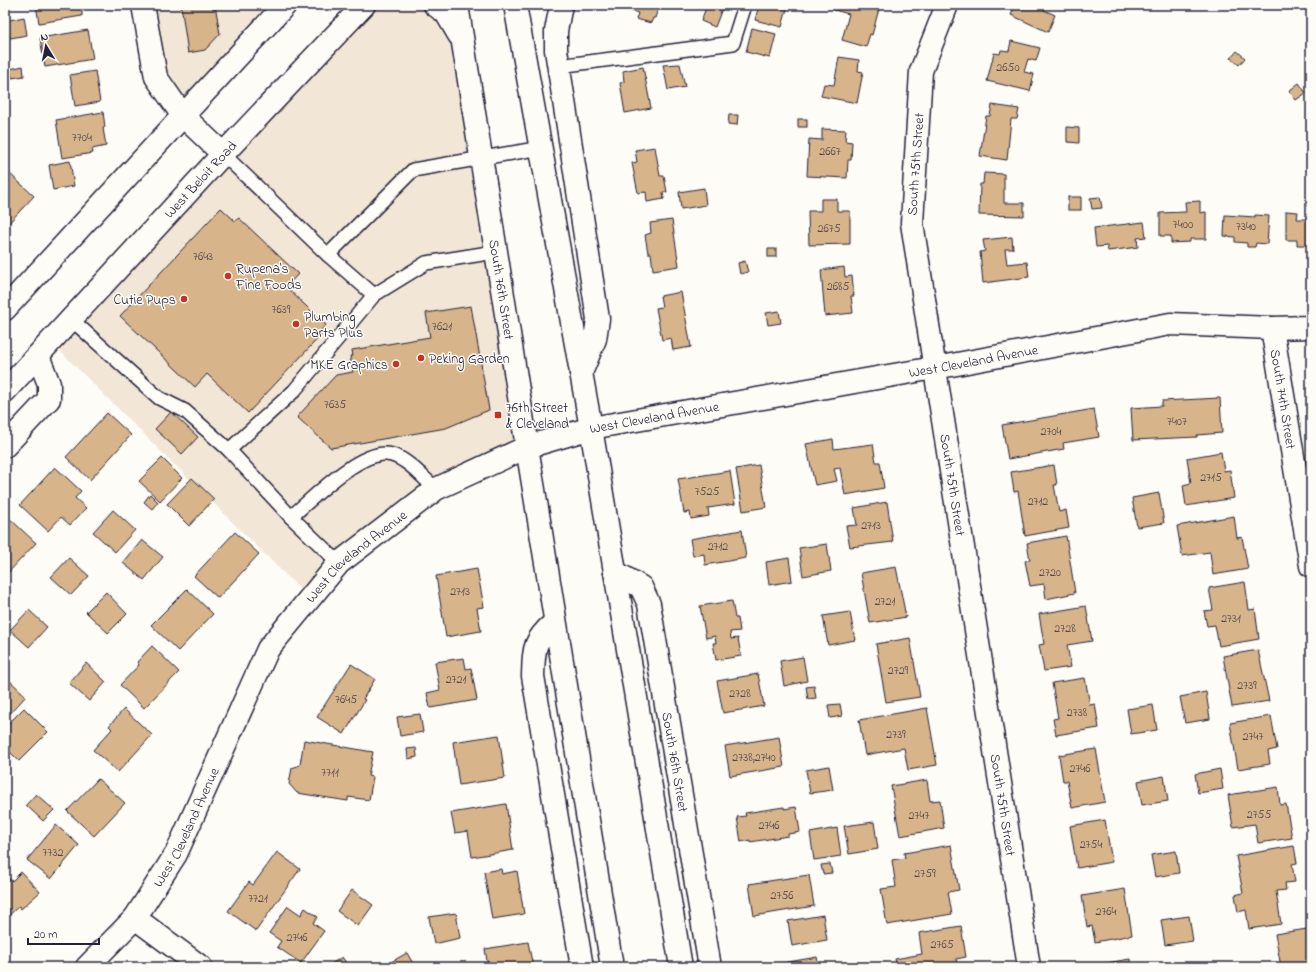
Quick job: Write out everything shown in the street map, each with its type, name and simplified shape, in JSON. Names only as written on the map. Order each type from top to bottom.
[{"type":"street","points":[[143,5],[156,78],[183,116],[222,154]]},
{"type":"street","points":[[5,309],[285,5]]},
{"type":"street","points":[[435,5],[446,13],[456,28],[464,46]]},
{"type":"street","name":"South 76th Street","points":[[458,5],[526,446],[612,967]]},
{"type":"street","name":"South 76th Street","points":[[515,5],[591,428],[681,967]]},
{"type":"street","points":[[521,42],[525,5]]},
{"type":"street","points":[[561,5],[556,31],[558,58],[598,319],[595,339],[581,372]]},
{"type":"street","name":"South 75th Street","points":[[947,5],[921,71],[912,223],[1030,967]]},
{"type":"street","name":"West Beloit Road","points":[[5,391],[72,320],[222,154],[366,7]]},
{"type":"street","name":"West Cleveland Avenue","points":[[87,967],[135,918],[176,854],[268,650],[340,563],[436,489],[526,446],[591,428],[934,368],[1170,324],[1272,328],[1311,327]]},
{"type":"street","name":"South 74th Street","points":[[1272,328],[1311,566]]},
{"type":"street","points":[[5,446],[49,399],[49,384],[38,356]]},
{"type":"street","name":"South 76th Street","points":[[615,572],[641,587],[649,604],[710,967]]},
{"type":"street","points":[[555,622],[542,634],[534,649],[533,676],[582,967]]},
{"type":"street","points":[[135,918],[201,967]]},
{"type":"lane","points":[[558,58],[733,43],[745,5]]},
{"type":"lane","points":[[328,255],[413,170],[541,148]]},
{"type":"lane","points":[[222,154],[328,255],[374,295]]},
{"type":"lane","points":[[229,450],[294,391],[374,295],[426,263],[496,252]]},
{"type":"lane","points":[[72,320],[159,398],[185,411],[229,450],[291,517],[340,563]]},
{"type":"lane","points":[[291,517],[353,464],[376,455],[391,454],[402,459],[436,489]]},
{"type":"shaded area","points":[[143,5],[285,5],[183,116],[156,77]]},
{"type":"shaded area","points":[[364,5],[421,5],[459,17],[527,447],[436,489],[310,599],[51,342]]},
{"type":"building","points":[[36,5],[82,5],[82,16],[39,23]]},
{"type":"building","points":[[181,5],[215,5],[220,34],[205,50],[188,53]]},
{"type":"building","points":[[623,5],[659,5],[655,18],[653,18],[651,23],[636,19],[638,13],[622,8]]},
{"type":"building","points":[[707,5],[723,6],[715,27],[701,21]]},
{"type":"building","points":[[759,5],[788,5],[782,27],[755,20]]},
{"type":"building","points":[[836,5],[880,5],[872,35],[870,34],[866,47],[842,40],[849,14],[834,10]]},
{"type":"building","points":[[1015,5],[1045,5],[1044,10],[1055,15],[1048,32],[1011,15]]},
{"type":"building","points":[[24,17],[27,35],[5,39],[5,21]]},
{"type":"building","points":[[752,28],[776,34],[770,58],[746,52]]},
{"type":"building","points":[[88,30],[93,59],[45,67],[40,38]]},
{"type":"building","points":[[1011,41],[1040,48],[1036,61],[1028,59],[1024,72],[1034,74],[1030,91],[987,81],[994,53],[1000,54],[1001,50],[1009,51]]},
{"type":"building","points":[[1237,51],[1245,58],[1239,65],[1231,58]]},
{"type":"building","points":[[839,57],[859,60],[858,71],[863,72],[857,103],[821,96],[824,84],[834,85]]},
{"type":"building","points":[[680,64],[685,87],[668,90],[663,65]]},
{"type":"building","points":[[23,66],[24,76],[12,78],[10,69]]},
{"type":"building","points":[[643,67],[651,108],[625,113],[620,83],[624,82],[623,71]]},
{"type":"building","points":[[95,71],[100,102],[75,106],[70,75]]},
{"type":"building","points":[[1299,83],[1306,93],[1296,100],[1289,91]]},
{"type":"building","points":[[992,105],[1019,109],[1017,119],[1011,119],[1007,160],[980,156],[986,116],[990,116]]},
{"type":"building","points":[[103,112],[105,127],[103,128],[106,146],[92,149],[93,153],[62,158],[56,120]]},
{"type":"building","points":[[729,115],[738,115],[737,125],[728,124]]},
{"type":"building","points":[[798,119],[807,119],[807,127],[798,127]]},
{"type":"building","points":[[1067,127],[1079,128],[1079,143],[1067,142]]},
{"type":"building","points":[[822,129],[846,130],[845,141],[852,142],[851,160],[848,160],[847,178],[807,176],[809,139],[822,140]]},
{"type":"building","points":[[655,147],[660,176],[664,176],[667,192],[663,192],[664,199],[647,202],[646,192],[638,193],[632,163],[637,162],[635,150]]},
{"type":"building","points":[[70,161],[74,186],[53,190],[49,165]]},
{"type":"building","points":[[9,173],[34,196],[5,227],[5,177]]},
{"type":"building","points":[[984,173],[1004,174],[1004,203],[1024,203],[1024,216],[979,215],[980,184],[983,184]]},
{"type":"building","points":[[704,188],[706,205],[681,209],[679,192]]},
{"type":"building","points":[[1068,197],[1081,197],[1081,210],[1068,210]]},
{"type":"building","points":[[1100,197],[1102,208],[1092,209],[1090,198]]},
{"type":"building","points":[[821,199],[837,199],[837,211],[850,211],[850,244],[809,245],[808,211],[821,211]]},
{"type":"building","points":[[1200,201],[1200,213],[1206,212],[1206,239],[1190,239],[1190,242],[1171,243],[1171,236],[1160,236],[1160,213],[1186,212],[1185,202]]},
{"type":"building","points":[[221,208],[235,221],[239,218],[298,274],[286,287],[326,325],[321,330],[324,332],[248,413],[207,374],[195,387],[120,316]]},
{"type":"building","points":[[1286,211],[1298,212],[1297,219],[1311,219],[1311,245],[1297,245],[1297,240],[1286,240]]},
{"type":"building","points":[[1225,215],[1255,217],[1255,215],[1269,216],[1267,244],[1256,243],[1255,247],[1247,247],[1247,243],[1235,242],[1235,237],[1224,236]]},
{"type":"building","points":[[672,220],[679,266],[653,270],[651,253],[648,253],[645,235],[651,233],[650,223]]},
{"type":"building","points":[[1144,222],[1146,237],[1137,238],[1138,247],[1108,251],[1107,246],[1096,247],[1094,228]]},
{"type":"building","points":[[1012,237],[1013,249],[1005,249],[1007,264],[1027,262],[1029,277],[983,283],[980,252],[985,251],[983,240]]},
{"type":"building","points":[[768,249],[776,249],[776,257],[768,257]]},
{"type":"building","points":[[745,261],[748,272],[740,274],[738,263]]},
{"type":"building","points":[[844,267],[845,277],[852,276],[854,296],[851,296],[853,313],[825,316],[821,270]]},
{"type":"building","points":[[681,292],[691,347],[673,350],[671,338],[662,340],[656,308],[662,307],[660,296]]},
{"type":"building","points":[[471,306],[489,410],[446,428],[331,448],[297,417],[336,375],[353,372],[350,356],[353,356],[352,350],[430,337],[426,313]]},
{"type":"building","points":[[779,311],[781,323],[768,325],[766,313]]},
{"type":"building","points":[[1220,398],[1222,433],[1197,435],[1197,437],[1133,440],[1131,408],[1162,406],[1162,401]]},
{"type":"building","points":[[1094,409],[1099,437],[1063,443],[1064,449],[1008,459],[1002,425]]},
{"type":"building","points":[[171,412],[198,437],[182,454],[155,429]]},
{"type":"building","points":[[107,413],[131,435],[90,480],[66,457]]},
{"type":"building","points":[[833,439],[834,449],[873,444],[876,462],[880,462],[884,488],[845,495],[840,468],[834,469],[837,481],[815,485],[806,444]]},
{"type":"building","points":[[1221,452],[1224,471],[1230,470],[1234,498],[1186,506],[1183,485],[1191,483],[1187,458]]},
{"type":"building","points":[[162,458],[182,478],[160,501],[139,481]]},
{"type":"building","points":[[759,465],[766,507],[743,511],[736,469]]},
{"type":"building","points":[[1054,465],[1057,485],[1054,485],[1059,512],[1066,510],[1069,528],[1025,536],[1018,491],[1014,492],[1011,472]]},
{"type":"building","points":[[55,467],[81,491],[75,498],[86,508],[70,525],[61,517],[48,531],[20,505]]},
{"type":"building","points":[[730,471],[735,504],[708,508],[709,516],[691,519],[690,512],[684,513],[678,479]]},
{"type":"building","points":[[192,478],[214,499],[189,526],[167,504]]},
{"type":"building","points":[[1159,493],[1164,523],[1137,527],[1132,498]]},
{"type":"building","points":[[150,494],[158,502],[152,509],[144,502]]},
{"type":"building","points":[[887,502],[893,542],[850,547],[846,526],[857,525],[854,508]]},
{"type":"building","points":[[113,510],[135,530],[115,552],[93,532]]},
{"type":"building","points":[[1234,516],[1237,538],[1242,537],[1248,569],[1213,575],[1210,552],[1182,556],[1177,526]]},
{"type":"building","points":[[9,518],[36,543],[5,576],[5,522]]},
{"type":"building","points":[[742,530],[746,558],[705,565],[704,554],[693,556],[690,539]]},
{"type":"building","points":[[235,532],[259,554],[218,598],[194,576]]},
{"type":"building","points":[[1066,536],[1075,593],[1046,599],[1044,584],[1030,586],[1025,561],[1030,560],[1027,543]]},
{"type":"building","points":[[142,540],[163,557],[144,580],[123,563]]},
{"type":"building","points":[[827,544],[831,571],[803,576],[799,548]]},
{"type":"building","points":[[69,558],[89,576],[71,595],[51,577]]},
{"type":"building","points":[[789,558],[792,581],[769,585],[766,562]]},
{"type":"building","points":[[896,567],[906,617],[870,623],[861,573]]},
{"type":"building","points":[[477,569],[484,607],[477,608],[481,631],[446,637],[436,576]]},
{"type":"building","points":[[1245,582],[1249,610],[1255,609],[1259,639],[1219,646],[1215,625],[1207,626],[1204,611],[1213,610],[1209,588]]},
{"type":"building","points":[[187,589],[213,614],[178,651],[151,625]]},
{"type":"building","points":[[106,592],[127,614],[108,633],[86,612]]},
{"type":"building","points":[[732,601],[735,618],[738,618],[740,631],[730,632],[731,639],[738,638],[741,656],[716,660],[713,643],[716,643],[715,636],[706,638],[700,606]]},
{"type":"building","points":[[1086,606],[1092,641],[1067,645],[1071,667],[1044,671],[1039,645],[1044,644],[1039,614]]},
{"type":"building","points":[[29,610],[47,627],[29,647],[10,630]]},
{"type":"building","points":[[850,612],[855,640],[828,645],[823,616]]},
{"type":"building","points":[[910,638],[920,697],[886,702],[876,644]]},
{"type":"building","points":[[152,646],[179,672],[144,708],[120,685],[139,665],[137,662]]},
{"type":"building","points":[[1258,650],[1269,701],[1232,707],[1223,656]]},
{"type":"building","points":[[803,657],[807,681],[784,686],[780,661]]},
{"type":"building","points":[[464,658],[466,669],[471,668],[477,700],[430,708],[427,693],[440,690],[435,662]]},
{"type":"building","points":[[86,663],[106,682],[89,701],[69,683]]},
{"type":"building","points":[[351,664],[375,679],[363,699],[365,700],[344,734],[317,717]]},
{"type":"building","points":[[758,674],[764,706],[723,713],[717,681]]},
{"type":"building","points":[[1085,678],[1090,705],[1095,704],[1099,728],[1056,735],[1053,719],[1058,718],[1052,683]]},
{"type":"building","points":[[8,679],[26,696],[7,717],[5,715],[5,683]]},
{"type":"building","points":[[814,686],[816,698],[808,699],[806,687]]},
{"type":"building","points":[[1206,692],[1210,719],[1185,723],[1180,697]]},
{"type":"building","points":[[840,704],[842,716],[830,718],[828,705]]},
{"type":"building","points":[[1153,705],[1157,730],[1131,734],[1127,709]]},
{"type":"building","points":[[24,708],[48,732],[19,761],[5,747],[5,727]]},
{"type":"building","points":[[927,708],[937,765],[908,770],[904,748],[865,755],[859,720]]},
{"type":"building","points":[[124,709],[152,735],[118,772],[93,750],[112,729],[109,726]]},
{"type":"building","points":[[420,714],[423,732],[400,736],[397,717]]},
{"type":"building","points":[[1271,716],[1277,749],[1268,751],[1270,764],[1238,769],[1230,723]]},
{"type":"building","points":[[499,735],[505,778],[459,785],[453,742]]},
{"type":"building","points":[[779,737],[784,767],[730,776],[725,746]]},
{"type":"building","points":[[304,740],[373,752],[368,776],[373,777],[369,800],[348,797],[348,801],[297,793],[289,784],[292,768],[300,765]]},
{"type":"building","points":[[416,748],[417,757],[408,759],[407,749]]},
{"type":"building","points":[[1096,749],[1105,802],[1072,808],[1067,781],[1063,781],[1059,755]]},
{"type":"building","points":[[829,766],[833,790],[810,793],[806,770]]},
{"type":"building","points":[[1220,769],[1223,789],[1198,793],[1195,774]]},
{"type":"building","points":[[1164,776],[1168,801],[1142,805],[1138,781]]},
{"type":"building","points":[[98,779],[125,803],[94,836],[67,811]]},
{"type":"building","points":[[927,780],[930,801],[940,800],[944,828],[900,836],[891,786]]},
{"type":"building","points":[[1278,787],[1280,805],[1286,804],[1292,838],[1258,843],[1255,824],[1233,827],[1228,795]]},
{"type":"building","points":[[36,794],[54,810],[43,821],[26,805]]},
{"type":"building","points":[[506,804],[513,850],[472,857],[468,831],[455,833],[451,813]]},
{"type":"building","points":[[784,807],[784,809],[796,807],[800,832],[788,834],[788,836],[741,842],[737,817],[746,816],[745,813]]},
{"type":"building","points":[[1105,820],[1112,862],[1077,868],[1070,826]]},
{"type":"building","points":[[874,822],[878,849],[849,854],[844,826]]},
{"type":"building","points":[[56,825],[79,845],[51,879],[27,860]]},
{"type":"building","points":[[837,828],[841,856],[814,860],[810,833]]},
{"type":"building","points":[[951,845],[959,890],[948,892],[952,914],[887,925],[881,889],[896,887],[892,860],[905,858],[904,853]]},
{"type":"building","points":[[1294,846],[1297,863],[1292,864],[1295,882],[1285,883],[1286,890],[1276,891],[1281,924],[1249,929],[1246,910],[1238,912],[1235,895],[1243,893],[1236,856]]},
{"type":"building","points":[[1176,851],[1179,873],[1155,877],[1151,855]]},
{"type":"building","points":[[277,852],[300,869],[256,931],[228,911],[249,882],[253,885]]},
{"type":"building","points":[[830,864],[832,873],[823,874],[821,865]]},
{"type":"building","points":[[501,869],[502,874],[517,871],[524,914],[492,919],[484,872]]},
{"type":"building","points":[[21,872],[40,892],[21,909],[19,906],[5,919],[5,875],[12,881]]},
{"type":"building","points":[[809,875],[814,906],[754,916],[749,884]]},
{"type":"building","points":[[1125,889],[1132,935],[1095,942],[1092,926],[1087,927],[1082,896]]},
{"type":"building","points":[[352,890],[373,905],[358,926],[337,911]]},
{"type":"building","points":[[288,906],[301,915],[305,908],[318,917],[313,923],[324,931],[301,963],[277,947],[281,941],[269,933]]},
{"type":"building","points":[[456,913],[460,938],[434,944],[429,917]]},
{"type":"building","points":[[823,915],[827,940],[792,946],[788,921]]},
{"type":"building","points":[[1189,916],[1193,941],[1165,945],[1161,920]]},
{"type":"building","points":[[961,926],[966,957],[956,959],[958,967],[897,967],[895,959],[922,954],[919,933]]},
{"type":"building","points":[[1307,929],[1311,951],[1311,967],[1281,967],[1275,934]]},
{"type":"building","points":[[528,942],[533,967],[488,967],[485,949]]},
{"type":"building","points":[[407,953],[415,967],[382,967]]},
{"type":"building","points":[[342,957],[349,967],[327,967]]},
{"type":"building","points":[[817,957],[819,967],[765,967],[765,966]]},
{"type":"building","points":[[1130,959],[1132,967],[1096,967],[1095,965]]},
{"type":"place","name":"Rupena's Fine Foods","points":[[228,276]]},
{"type":"place","name":"Cutie Pups","points":[[184,299]]},
{"type":"place","name":"Plumbing Parts Plus","points":[[296,324]]},
{"type":"place","name":"Peking Garden","points":[[421,358]]},
{"type":"place","name":"MKE Graphics","points":[[396,364]]},
{"type":"place","name":"76th Street & Cleveland","points":[[498,415]]}]
